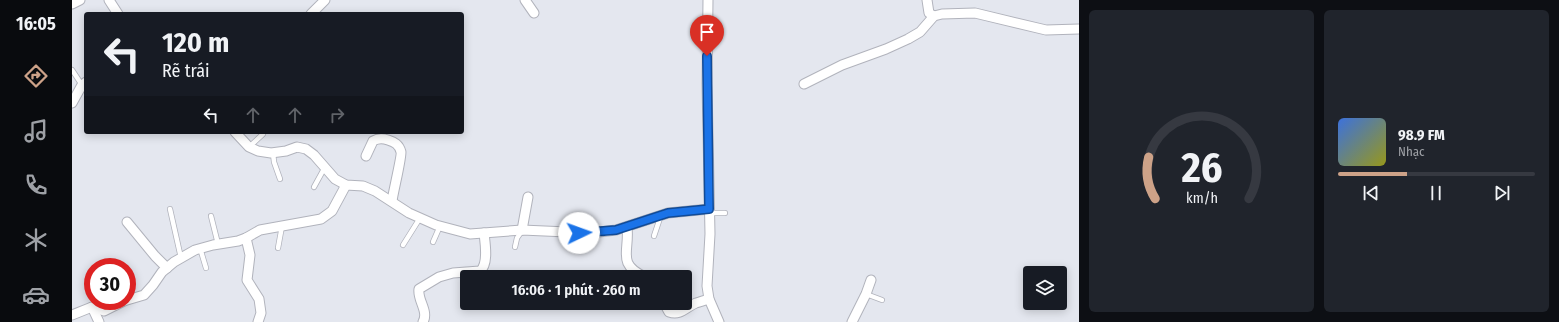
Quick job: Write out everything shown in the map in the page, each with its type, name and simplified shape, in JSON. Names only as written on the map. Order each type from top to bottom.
[{"type":"street","points":[[72,4],[80,0]]},
{"type":"street","points":[[109,0],[117,12]]},
{"type":"street","points":[[313,12],[325,0]]},
{"type":"street","points":[[524,0],[534,13]]},
{"type":"street","points":[[708,0],[707,84],[710,234],[707,286],[709,301],[719,322]]},
{"type":"street","points":[[927,0],[929,13],[934,16],[975,13],[1046,30],[1079,29]]},
{"type":"street","points":[[804,84],[842,65],[886,49],[908,39],[920,32],[934,16]]},
{"type":"street","points":[[72,104],[84,83]]},
{"type":"street","points":[[237,134],[249,147],[258,151],[273,153],[297,147],[306,149],[314,155],[335,179],[346,185],[363,186],[375,191],[409,213],[420,218],[440,226],[470,234],[522,230],[590,233],[616,230],[661,215],[675,212],[709,211]]},
{"type":"street","points":[[366,156],[372,142],[377,139],[396,143],[399,147],[402,155],[392,201]]},
{"type":"street","points":[[136,297],[144,295],[162,272],[167,268],[181,258],[200,248],[238,241],[260,230],[321,219],[332,211],[346,185]]},
{"type":"street","points":[[522,230],[528,197]]},
{"type":"street","points":[[127,222],[167,268]]},
{"type":"street","points":[[627,226],[628,240],[625,257],[627,264],[634,270]]},
{"type":"street","points":[[425,321],[424,308],[418,294],[419,289],[439,277],[453,273],[480,272],[483,269],[485,262],[484,233]]},
{"type":"street","points":[[246,238],[250,255],[247,280],[259,299],[261,313],[258,322]]},
{"type":"street","points":[[852,322],[866,294],[871,280]]},
{"type":"street","points":[[692,306],[709,301]]},
{"type":"street","points":[[72,315],[84,310]]},
{"type":"street","points":[[93,310],[99,322]]},
{"type":"street","points":[[668,310],[675,314],[685,310]]},
{"type":"lane","points":[[72,70],[84,83]]},
{"type":"lane","points":[[249,147],[263,134]]},
{"type":"lane","points":[[273,153],[274,162],[280,179]]},
{"type":"lane","points":[[314,187],[325,167]]},
{"type":"lane","points":[[170,209],[181,258]]},
{"type":"lane","points":[[709,211],[725,213]]},
{"type":"lane","points":[[654,236],[661,215]]},
{"type":"lane","points":[[211,216],[218,244]]},
{"type":"lane","points":[[403,245],[420,218]]},
{"type":"lane","points":[[278,248],[282,226]]},
{"type":"lane","points":[[433,242],[440,226]]},
{"type":"lane","points":[[515,247],[517,238],[522,230]]},
{"type":"lane","points":[[200,248],[206,268]]},
{"type":"lane","points":[[866,294],[882,300]]},
{"type":"route","points":[[579,233],[616,230],[668,213],[709,209],[707,56]]}]
